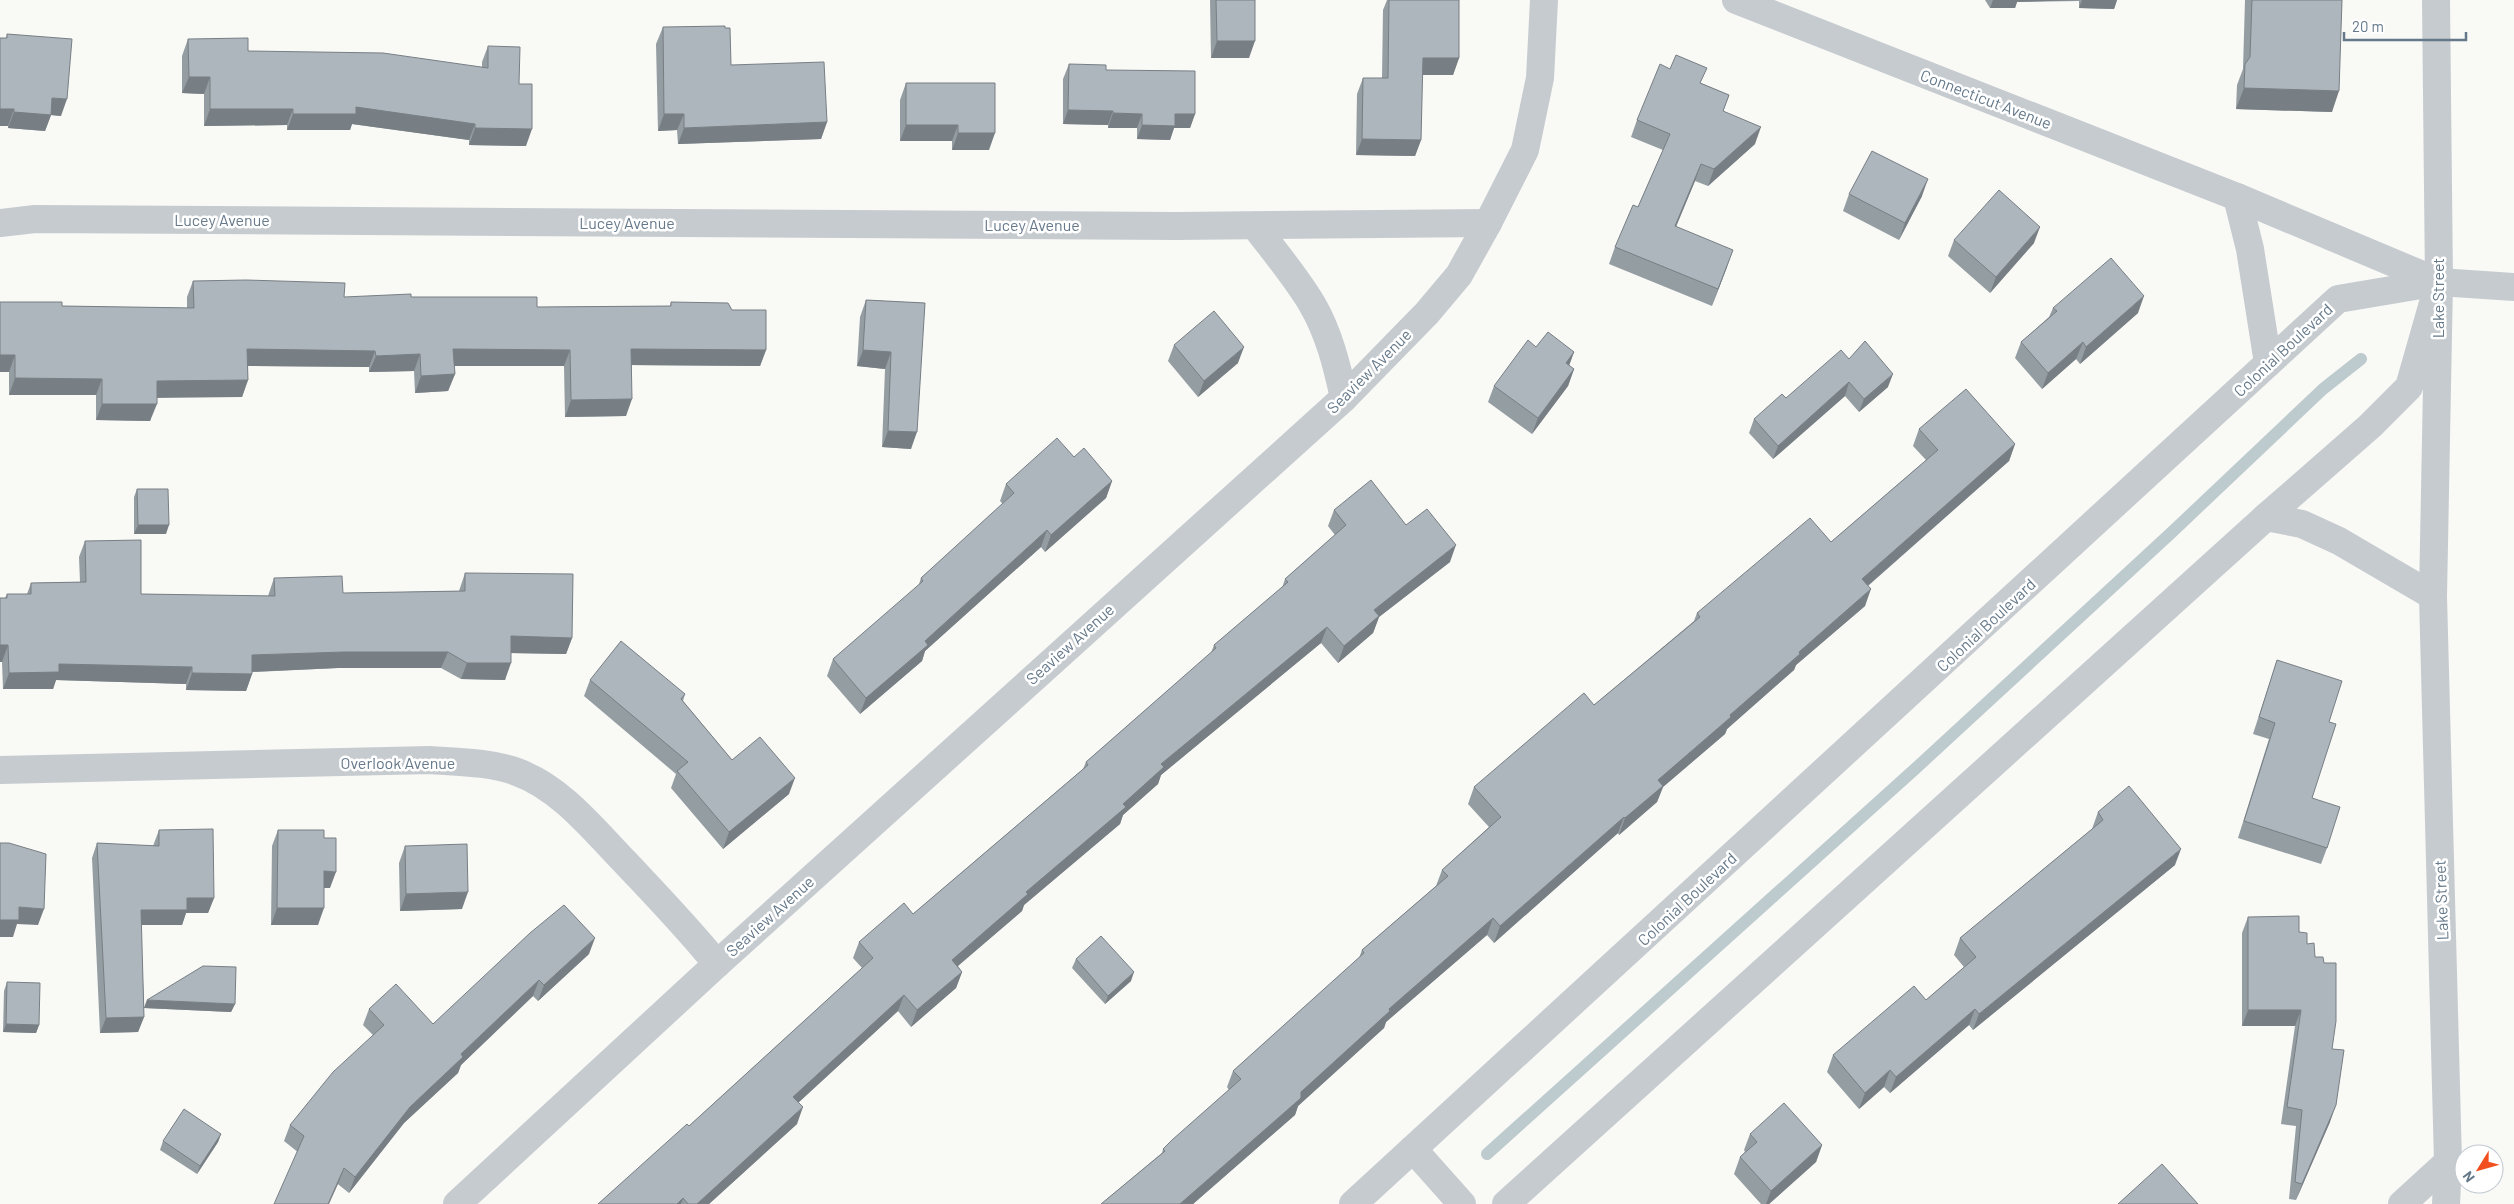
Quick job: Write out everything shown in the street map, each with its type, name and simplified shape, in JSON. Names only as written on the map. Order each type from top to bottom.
[{"type":"street","name":"Seaview Avenue","points":[[457,1204],[718,964],[1344,398],[1428,313],[1458,275],[1488,223],[1525,150],[1540,78],[1544,0]]},
{"type":"street","name":"Connecticut Avenue","points":[[1736,0],[2237,197],[2439,282],[2514,287]]},
{"type":"street","name":"Lake Street","points":[[2436,0],[2439,282],[2433,596],[2448,1162],[2446,1204]]},
{"type":"street","points":[[2237,197],[2254,266],[2268,363]]},
{"type":"street","name":"Lucey Avenue","points":[[0,223],[35,219],[1255,226],[1488,223]]},
{"type":"street","points":[[1255,226],[1312,303],[1335,361],[1344,398]]},
{"type":"street","points":[[1506,1204],[2266,516],[2370,426],[2408,387],[2439,282]]},
{"type":"street","name":"Colonial Boulevard","points":[[1353,1204],[2338,299],[2439,282]]},
{"type":"street","points":[[2266,516],[2302,524],[2339,541],[2433,596]]},
{"type":"street","name":"Overlook Avenue","points":[[0,770],[430,760],[479,764],[517,772],[547,787],[580,815],[687,928],[718,964]]},
{"type":"street","points":[[1413,1149],[1462,1204]]},
{"type":"street","points":[[2402,1204],[2448,1162]]},
{"type":"building","points":[[1216,0],[1255,0],[1255,41],[1217,41]]},
{"type":"building","points":[[1389,0],[1459,0],[1459,58],[1423,58],[1421,140],[1362,139],[1363,78],[1388,78]]},
{"type":"building","points":[[2252,0],[2342,0],[2339,91],[2244,88],[2245,64],[2250,57]]},
{"type":"building","points":[[725,26],[725,28],[730,28],[731,65],[824,62],[827,122],[684,128],[684,114],[664,114],[663,27]]},
{"type":"building","points":[[7,34],[72,39],[67,99],[52,98],[51,115],[14,112],[14,109],[0,109],[0,38],[7,38]]},
{"type":"building","points":[[248,38],[248,51],[383,53],[488,68],[488,46],[520,47],[519,84],[532,84],[532,129],[475,128],[475,124],[356,107],[356,114],[293,114],[293,109],[210,109],[210,77],[189,77],[188,39]]},
{"type":"building","points":[[1676,55],[1707,68],[1700,83],[1729,95],[1723,111],[1761,127],[1714,169],[1701,164],[1675,226],[1733,250],[1718,289],[1615,247],[1633,205],[1638,207],[1670,134],[1637,120],[1660,64],[1670,69]]},
{"type":"building","points":[[1069,64],[1106,65],[1106,70],[1195,71],[1195,114],[1175,114],[1175,126],[1142,125],[1142,114],[1068,110]]},
{"type":"building","points":[[906,83],[995,83],[995,133],[958,133],[958,125],[906,125]]},
{"type":"building","points":[[1872,151],[1928,179],[1905,223],[1849,194]]},
{"type":"building","points":[[1999,190],[2040,227],[1996,277],[1954,240]]},
{"type":"building","points":[[2111,258],[2144,296],[2086,347],[2083,342],[2048,373],[2021,342],[2057,311],[2053,308]]},
{"type":"building","points":[[246,280],[345,283],[344,297],[411,294],[411,297],[537,297],[537,307],[671,306],[671,302],[728,303],[732,310],[766,310],[766,350],[631,349],[632,399],[571,400],[570,350],[453,349],[455,374],[421,376],[420,354],[376,356],[375,351],[247,349],[248,380],[157,381],[157,404],[102,404],[102,379],[15,378],[15,355],[0,355],[0,302],[62,302],[62,306],[194,308],[193,281]]},
{"type":"building","points":[[866,300],[925,303],[917,432],[888,431],[891,352],[863,350]]},
{"type":"building","points":[[1214,311],[1244,347],[1204,381],[1174,345]]},
{"type":"building","points":[[1548,332],[1574,352],[1566,363],[1574,369],[1538,418],[1494,386],[1528,340],[1536,347]]},
{"type":"building","points":[[1865,341],[1893,374],[1864,399],[1849,382],[1778,446],[1754,419],[1782,394],[1786,398],[1841,350],[1849,359]]},
{"type":"building","points":[[1966,389],[2015,444],[1862,579],[1871,589],[1730,715],[1731,717],[1658,780],[1663,786],[1624,817],[1500,926],[1493,918],[1389,1009],[1390,1011],[1301,1092],[1301,1098],[1180,1204],[1101,1204],[1165,1151],[1163,1149],[1172,1140],[1241,1079],[1233,1071],[1364,953],[1362,950],[1448,876],[1442,870],[1501,817],[1474,787],[1584,693],[1594,705],[1700,617],[1697,613],[1810,518],[1831,542],[1938,450],[1919,429]]},
{"type":"building","points":[[1057,438],[1074,457],[1084,448],[1112,481],[1051,535],[1047,530],[925,641],[928,645],[866,698],[833,659],[923,581],[921,578],[1014,493],[1006,484]]},
{"type":"building","points":[[1371,480],[1406,525],[1427,509],[1456,545],[1374,610],[1379,616],[1344,646],[1327,627],[1161,764],[1164,767],[1123,804],[1126,807],[1026,892],[1028,894],[952,960],[962,972],[917,1010],[904,995],[793,1097],[803,1107],[697,1204],[688,1204],[683,1198],[677,1204],[598,1204],[687,1124],[689,1126],[873,958],[859,942],[904,903],[913,914],[1088,765],[1086,762],[1216,648],[1214,645],[1288,582],[1285,579],[1346,525],[1334,510]]},
{"type":"building","points":[[137,489],[168,489],[169,525],[138,525]]},
{"type":"building","points":[[141,540],[141,594],[275,596],[274,578],[342,576],[343,593],[465,591],[465,573],[573,574],[572,638],[511,636],[511,663],[467,663],[448,652],[344,652],[252,655],[252,674],[192,673],[192,667],[59,664],[59,672],[9,673],[8,645],[0,645],[0,598],[7,598],[7,594],[31,594],[31,583],[86,582],[85,541]]},
{"type":"building","points":[[621,641],[685,694],[681,699],[732,760],[760,737],[795,778],[729,832],[677,771],[688,762],[590,680]]},
{"type":"building","points":[[2277,660],[2342,681],[2329,722],[2336,724],[2312,798],[2340,807],[2327,848],[2244,821],[2275,723],[2259,717]]},
{"type":"building","points":[[2129,786],[2181,849],[1979,1014],[1975,1009],[1896,1077],[1890,1070],[1865,1093],[1833,1055],[1914,986],[1926,1000],[1976,957],[1960,938],[2103,820],[2098,812]]},
{"type":"building","points":[[213,829],[214,898],[187,898],[187,910],[141,910],[144,1017],[106,1018],[97,843],[159,846],[159,830]]},
{"type":"building","points":[[278,830],[324,830],[324,838],[336,838],[336,872],[324,871],[324,908],[277,908]]},
{"type":"building","points":[[0,843],[9,843],[46,854],[44,909],[19,907],[19,920],[0,920]]},
{"type":"building","points":[[467,844],[468,892],[406,894],[405,846]]},
{"type":"building","points":[[564,905],[595,938],[544,985],[539,980],[461,1054],[463,1057],[410,1107],[355,1177],[344,1168],[328,1204],[274,1204],[304,1136],[290,1125],[333,1072],[384,1025],[369,1009],[396,984],[433,1024],[530,933]]},
{"type":"building","points":[[2299,916],[2299,932],[2307,933],[2307,944],[2314,943],[2315,957],[2323,957],[2324,963],[2336,963],[2336,1021],[2332,1049],[2344,1050],[2336,1105],[2302,1184],[2295,1182],[2302,1110],[2287,1107],[2301,1010],[2248,1010],[2248,917]]},
{"type":"building","points":[[1101,936],[1134,972],[1108,996],[1076,959]]},
{"type":"building","points":[[203,966],[236,967],[235,1004],[147,1000]]},
{"type":"building","points":[[7,982],[40,983],[39,1025],[6,1024]]},
{"type":"building","points":[[1784,1103],[1822,1145],[1771,1191],[1740,1157],[1757,1142],[1750,1134]]},
{"type":"building","points":[[184,1109],[221,1134],[200,1166],[163,1141]]},
{"type":"building","points":[[2162,1164],[2198,1204],[2118,1204]]},
{"type":"waterway","points":[[1487,1154],[1915,769],[2171,533],[2323,389],[2361,359]]}]
